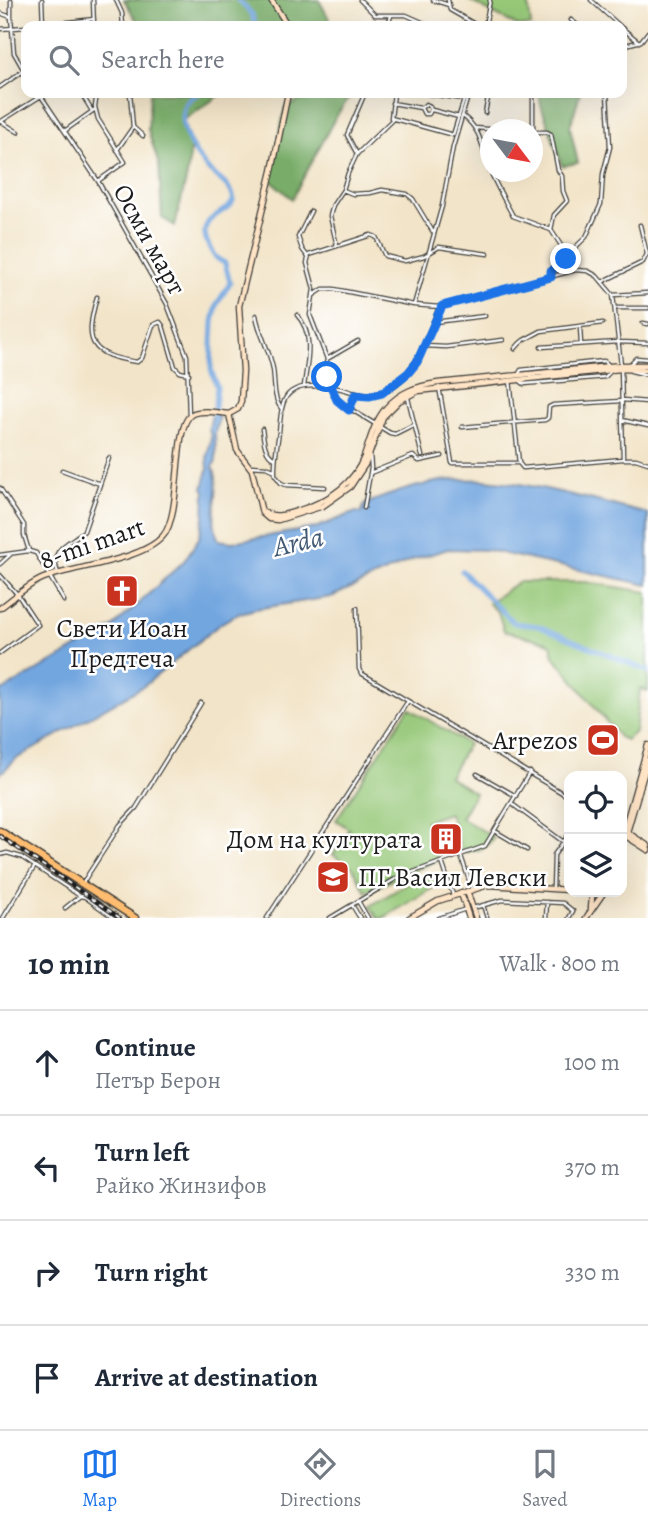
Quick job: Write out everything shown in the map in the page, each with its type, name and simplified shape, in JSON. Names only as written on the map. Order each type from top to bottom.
[{"type":"main road","points":[[271,0],[285,21]]},
{"type":"main road","points":[[189,416],[196,412],[227,414],[238,409],[242,393],[243,353],[239,306],[287,98]]},
{"type":"main road","points":[[227,414],[237,450],[250,466],[261,509],[266,516],[278,520],[323,506],[350,486],[362,471],[370,454],[377,426],[393,406],[408,395],[439,387],[518,377],[621,367],[648,370]]},
{"type":"main road","points":[[261,509],[272,516],[295,512],[340,491],[359,468],[377,426],[393,400],[413,388],[438,383],[510,378]]},
{"type":"main road","name":"8-mi mart","points":[[0,608],[39,580],[133,553],[161,539],[171,521],[182,438],[189,416]]},
{"type":"main road","points":[[624,834],[648,745]]},
{"type":"main road","points":[[624,834],[648,760]]},
{"type":"main road","points":[[0,831],[135,918]]},
{"type":"main road","points":[[627,837],[648,848]]},
{"type":"main road","points":[[409,918],[431,904],[469,890],[501,885],[564,890]]},
{"type":"main road","points":[[469,890],[477,918]]},
{"type":"main road","points":[[461,893],[469,918]]},
{"type":"main road","points":[[591,897],[591,911]]},
{"type":"main road","points":[[587,918],[601,897]]},
{"type":"street","points":[[11,0],[14,53],[21,65]]},
{"type":"street","points":[[42,0],[43,21]]},
{"type":"street","points":[[79,21],[94,19],[93,0]]},
{"type":"street","points":[[116,0],[123,21]]},
{"type":"street","points":[[360,0],[374,15],[406,15],[420,21]]},
{"type":"street","points":[[433,0],[448,2],[450,10],[466,21]]},
{"type":"street","points":[[486,21],[490,0]]},
{"type":"street","points":[[591,0],[614,21]]},
{"type":"street","points":[[0,13],[11,17]]},
{"type":"street","points":[[389,21],[391,16]]},
{"type":"street","points":[[0,29],[21,28]]},
{"type":"street","points":[[627,32],[639,42]]},
{"type":"street","points":[[627,45],[639,42],[648,32]]},
{"type":"street","points":[[0,87],[21,74]]},
{"type":"street","points":[[0,77],[5,84]]},
{"type":"street","points":[[18,132],[0,121],[34,98]]},
{"type":"street","name":"Осми март","points":[[43,98],[98,181],[167,304],[186,350],[189,416]]},
{"type":"street","points":[[83,98],[93,112]]},
{"type":"street","points":[[65,130],[93,112],[96,98]]},
{"type":"street","points":[[117,150],[132,127],[130,98]]},
{"type":"street","points":[[357,154],[347,135],[363,98]]},
{"type":"street","points":[[393,98],[390,116],[393,119],[453,135],[464,99],[458,98]]},
{"type":"street","points":[[430,98],[428,104],[431,110]]},
{"type":"street","points":[[414,305],[442,206],[466,98]]},
{"type":"street","points":[[485,113],[488,98]]},
{"type":"street","points":[[533,98],[533,119]]},
{"type":"street","points":[[551,277],[551,271],[590,232],[602,201],[602,177],[610,147],[607,98]]},
{"type":"street","points":[[392,103],[421,108]]},
{"type":"street","points":[[421,108],[423,104],[428,104]]},
{"type":"street","points":[[95,107],[98,119],[125,163],[98,181]]},
{"type":"street","points":[[421,108],[424,114],[429,114],[431,110]]},
{"type":"street","points":[[431,110],[461,116],[475,128],[480,138]]},
{"type":"street","points":[[337,246],[331,223],[331,210],[343,190],[357,154],[393,119]]},
{"type":"street","points":[[132,127],[143,136]]},
{"type":"street","points":[[475,128],[480,128]]},
{"type":"street","points":[[543,132],[551,134],[567,201],[554,215],[551,230]]},
{"type":"street","points":[[495,182],[513,216],[551,230],[565,252],[560,263]]},
{"type":"street","points":[[343,190],[353,194],[382,190],[407,194],[434,233]]},
{"type":"street","points":[[311,211],[298,237],[307,257],[314,295],[310,315],[327,359]]},
{"type":"street","points":[[602,282],[643,262],[646,250],[640,225]]},
{"type":"street","points":[[307,257],[371,235],[376,237],[383,254],[405,261],[428,254],[439,247],[488,254]]},
{"type":"street","points":[[314,295],[323,289],[334,289],[414,305],[441,307],[576,270],[584,270],[597,276],[614,298],[621,367],[623,459]]},
{"type":"street","points":[[614,298],[647,293],[648,286]]},
{"type":"street","points":[[97,297],[89,328],[92,341],[100,350],[137,362],[142,358],[153,325],[160,322],[175,367],[180,372],[189,374]]},
{"type":"street","points":[[325,487],[286,485],[276,478],[274,470],[281,408],[289,393],[304,386],[337,388],[355,395],[375,395],[393,387],[413,368],[441,307]]},
{"type":"street","points":[[615,308],[648,307]]},
{"type":"street","points":[[256,315],[259,331],[273,367],[277,402],[281,408]]},
{"type":"street","points":[[297,315],[306,326],[309,338],[304,386]]},
{"type":"street","points":[[434,322],[485,316]]},
{"type":"street","points":[[515,349],[525,338],[541,331],[603,323]]},
{"type":"street","points":[[580,327],[581,344]]},
{"type":"street","points":[[424,346],[446,347],[503,340]]},
{"type":"street","points":[[358,341],[331,354],[327,359],[325,368],[334,394],[349,410],[390,433],[413,425]]},
{"type":"street","points":[[541,347],[618,341],[648,343]]},
{"type":"street","points":[[629,367],[636,358],[648,359]]},
{"type":"street","points":[[518,377],[521,370],[604,361],[611,368]]},
{"type":"street","points":[[510,378],[519,463],[523,468],[623,459],[648,463]]},
{"type":"street","points":[[439,387],[451,462],[519,463]]},
{"type":"street","points":[[349,410],[355,395]]},
{"type":"street","points":[[408,398],[422,456]]},
{"type":"street","points":[[462,426],[547,419],[548,408],[553,405],[622,400],[648,402]]},
{"type":"street","points":[[622,420],[648,426]]},
{"type":"street","points":[[262,429],[265,449],[276,460]]},
{"type":"street","points":[[363,508],[370,473],[370,454]]},
{"type":"street","points":[[370,473],[413,456],[419,461],[442,456]]},
{"type":"street","points":[[58,573],[56,563],[60,550],[68,540],[84,531],[108,458]]},
{"type":"street","points":[[250,466],[274,470]]},
{"type":"street","points":[[62,470],[100,484]]},
{"type":"street","points":[[0,488],[24,525],[29,551]]},
{"type":"street","points":[[0,555],[29,551],[36,553],[64,601]]},
{"type":"street","points":[[0,564],[11,554]]},
{"type":"street","points":[[0,575],[37,623],[37,627],[0,653]]},
{"type":"street","points":[[357,608],[360,671],[564,794]]},
{"type":"street","points":[[267,918],[408,701]]},
{"type":"street","points":[[82,884],[120,825],[136,808],[201,703]]},
{"type":"street","points":[[330,918],[397,878],[485,846],[530,772]]},
{"type":"street","points":[[477,774],[516,796]]},
{"type":"street","points":[[512,804],[564,842],[555,855],[553,889]]},
{"type":"street","points":[[495,831],[527,850]]},
{"type":"street","points":[[0,855],[15,854],[114,918]]},
{"type":"street","points":[[461,856],[469,890]]},
{"type":"street","points":[[442,862],[453,895]]},
{"type":"street","points":[[3,918],[35,866]]},
{"type":"street","points":[[65,908],[80,896]]},
{"type":"street","points":[[473,908],[502,900],[563,903],[573,911],[569,918]]},
{"type":"street","points":[[358,901],[368,918]]},
{"type":"street","points":[[546,918],[547,902]]},
{"type":"street","points":[[352,905],[360,918]]},
{"type":"street","points":[[483,905],[487,918]]},
{"type":"street","points":[[439,918],[466,909]]},
{"type":"street","points":[[272,910],[274,918]]},
{"type":"green space","points":[[124,0],[319,0],[330,21],[137,21]]},
{"type":"green space","points":[[468,0],[528,0],[530,21],[508,21]]},
{"type":"green space","points":[[150,98],[216,98],[182,121],[191,146],[175,226],[162,218],[159,165],[148,130]]},
{"type":"green space","points":[[349,98],[292,199],[270,180],[285,108],[301,99]]},
{"type":"green space","points":[[540,98],[579,98],[570,127],[578,163],[562,166]]},
{"type":"green space","points":[[518,582],[585,582],[648,592],[648,691],[640,689],[635,732],[626,740],[619,737],[552,654],[552,646],[547,642],[504,631],[498,612],[488,603]]},
{"type":"green space","points":[[409,708],[468,744],[449,777],[475,793],[461,818],[494,837],[481,849],[462,852],[449,813],[426,821],[438,860],[366,892],[353,868],[333,855],[349,829],[336,820]]},
{"type":"green space","points":[[435,876],[438,885],[383,918],[378,918],[370,906],[407,884]]},
{"type":"water","name":"Arda","points":[[212,415],[219,416],[215,433],[216,461],[213,467],[216,475],[214,523],[219,540],[232,542],[315,528],[356,512],[361,513],[365,504],[374,500],[432,483],[492,481],[545,489],[648,514],[648,585],[487,550],[448,549],[412,560],[331,597],[237,614],[220,624],[144,686],[16,759],[0,774],[0,692],[113,627],[184,561],[199,538],[204,517],[203,488],[208,469]]},
{"type":"waterway","points":[[238,0],[252,14],[254,21]]},
{"type":"waterway","points":[[192,98],[184,108],[182,118],[187,138],[208,170],[232,193],[233,200],[211,219],[206,225],[205,233],[212,253],[225,263],[230,283],[217,304],[213,322],[211,369],[217,387],[214,416]]},
{"type":"waterway","points":[[462,571],[514,623],[538,626],[648,671]]},
{"type":"railway","points":[[0,836],[120,918]]},
{"type":"place","name":"Свети Иоан Предтеча","points":[[122,591]]},
{"type":"place","name":"Arpezos","points":[[603,740]]},
{"type":"place","name":"Дом на културата","points":[[446,839]]},
{"type":"place","name":"ПГ Васил Левски","points":[[333,877]]},
{"type":"route","points":[[327,377],[337,400],[349,410],[355,395],[369,396],[387,390],[413,368],[442,306],[551,277],[551,271],[566,259]]}]
